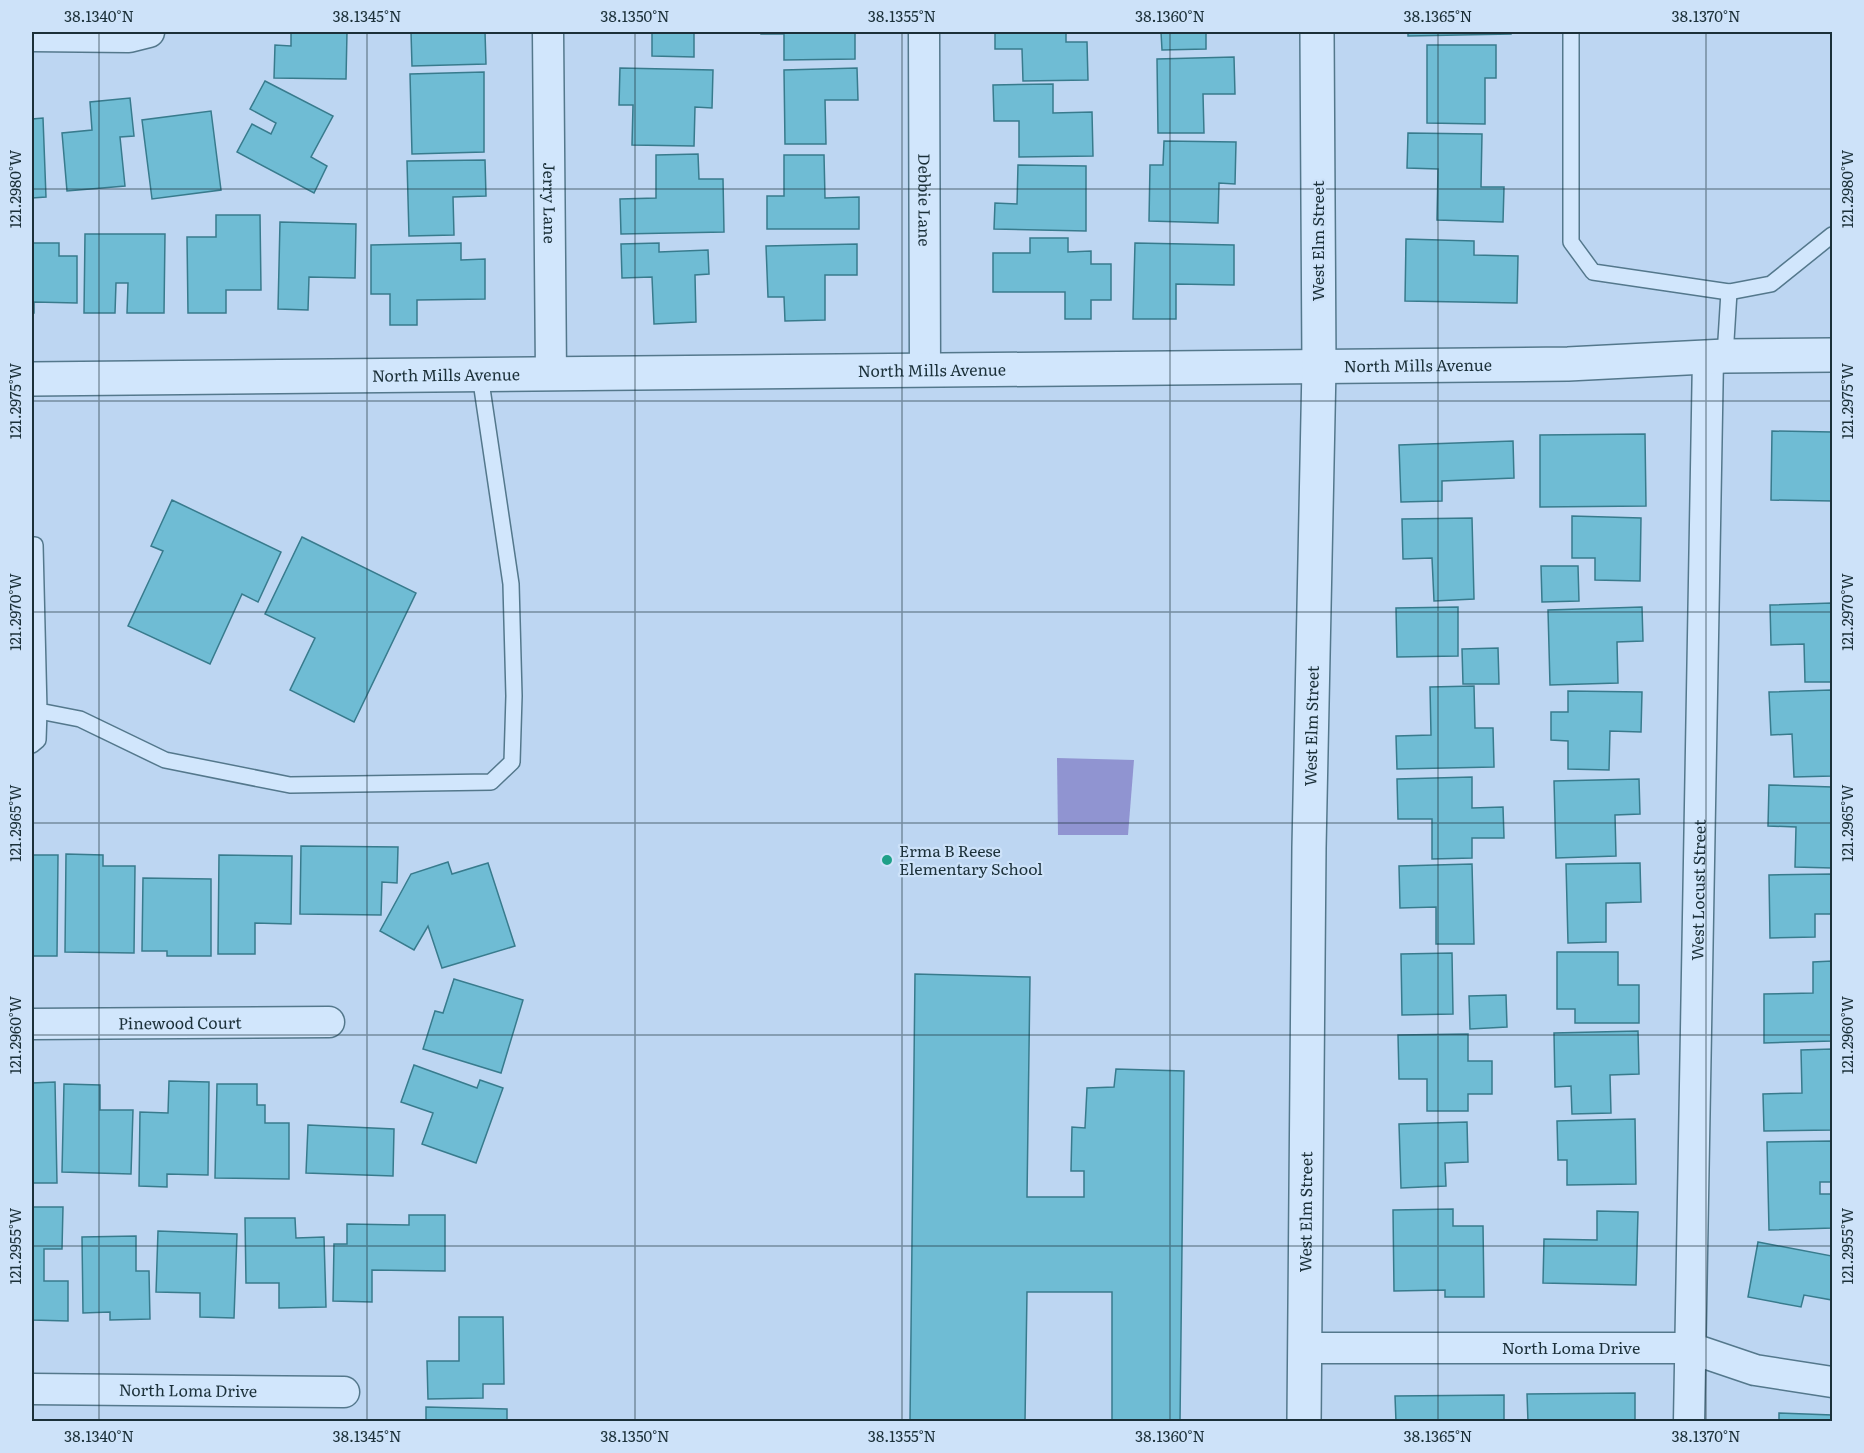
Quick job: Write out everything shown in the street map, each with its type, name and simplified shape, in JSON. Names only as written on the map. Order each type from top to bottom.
[{"type":"street","points":[[32,36],[129,37],[149,32]]},
{"type":"street","name":"Jerry Lane","points":[[548,32],[551,373]]},
{"type":"street","name":"Debbie Lane","points":[[924,32],[925,369]]},
{"type":"street","name":"West Elm Street","points":[[1304,1422],[1309,848],[1319,367],[1317,32]]},
{"type":"street","name":"North Mills Avenue","points":[[32,379],[1569,364],[1716,357],[1833,355]]},
{"type":"street","name":"West Locust Street","points":[[1689,1422],[1716,357]]},
{"type":"street","name":"Pinewood Court","points":[[32,1024],[329,1022]]},
{"type":"street","name":"North Loma Drive","points":[[1305,1348],[1690,1348],[1755,1370],[1833,1382]]},
{"type":"street","name":"North Loma Drive","points":[[32,1389],[344,1392]]},
{"type":"lane","points":[[1571,32],[1571,242],[1593,272],[1729,292],[1771,284],[1833,235]]},
{"type":"lane","points":[[1716,357],[1729,292]]},
{"type":"lane","points":[[39,711],[80,719],[165,760],[290,784],[491,782],[512,762],[514,696],[511,584],[480,375]]},
{"type":"lane","points":[[32,545],[35,545],[39,711],[38,740],[32,745]]},
{"type":"shaded area","points":[[1057,758],[1134,760],[1128,835],[1058,835]]},
{"type":"building","points":[[291,32],[347,32],[346,79],[274,78],[275,45],[291,46]]},
{"type":"building","points":[[411,32],[485,32],[486,64],[412,66]]},
{"type":"building","points":[[652,32],[694,32],[694,57],[652,56]]},
{"type":"building","points":[[761,32],[855,32],[855,59],[784,60],[784,34],[761,34]]},
{"type":"building","points":[[995,32],[1066,32],[1066,42],[1087,42],[1088,80],[1023,81],[1022,49],[995,49]]},
{"type":"building","points":[[1161,32],[1206,32],[1206,49],[1162,50]]},
{"type":"building","points":[[1408,32],[1511,32],[1511,34],[1408,36]]},
{"type":"building","points":[[1427,45],[1496,45],[1496,78],[1485,78],[1485,124],[1427,123]]},
{"type":"building","points":[[1234,57],[1235,94],[1203,94],[1204,133],[1158,133],[1157,59]]},
{"type":"building","points":[[620,68],[713,70],[712,108],[695,107],[694,146],[632,145],[633,105],[619,105]]},
{"type":"building","points":[[857,68],[858,100],[825,100],[826,144],[785,144],[784,70]]},
{"type":"building","points":[[484,72],[484,152],[412,154],[410,74]]},
{"type":"building","points":[[265,81],[333,116],[311,157],[327,166],[314,193],[237,152],[252,124],[271,134],[276,123],[250,109]]},
{"type":"building","points":[[1053,84],[1053,113],[1092,112],[1093,156],[1019,157],[1019,121],[994,121],[993,85]]},
{"type":"building","points":[[130,98],[134,136],[120,137],[125,186],[67,191],[62,133],[92,130],[90,102]]},
{"type":"building","points":[[211,111],[221,190],[152,199],[142,120]]},
{"type":"building","points":[[43,118],[46,197],[32,198],[32,119]]},
{"type":"building","points":[[1408,133],[1482,134],[1481,187],[1504,187],[1503,222],[1437,220],[1438,169],[1407,168]]},
{"type":"building","points":[[1164,141],[1236,142],[1235,184],[1219,183],[1218,223],[1149,221],[1150,165],[1163,165]]},
{"type":"building","points":[[698,154],[699,179],[723,179],[724,232],[621,234],[620,199],[656,198],[656,155]]},
{"type":"building","points":[[784,155],[824,155],[825,198],[859,197],[859,229],[767,229],[767,196],[784,196]]},
{"type":"building","points":[[485,160],[486,196],[453,197],[454,235],[409,236],[407,161]]},
{"type":"building","points":[[1018,165],[1086,166],[1086,231],[994,229],[995,203],[1017,204]]},
{"type":"building","points":[[216,215],[260,215],[261,290],[226,290],[226,313],[188,313],[187,237],[216,237]]},
{"type":"building","points":[[280,222],[356,224],[355,278],[309,277],[308,310],[278,309]]},
{"type":"building","points":[[85,234],[165,234],[164,313],[127,313],[128,283],[116,283],[115,313],[84,313]]},
{"type":"building","points":[[1030,238],[1068,238],[1068,252],[1091,251],[1091,264],[1111,264],[1111,300],[1091,300],[1091,319],[1065,319],[1065,292],[993,292],[993,253],[1030,253]]},
{"type":"building","points":[[1406,239],[1474,241],[1474,255],[1518,256],[1517,303],[1405,301]]},
{"type":"building","points":[[32,243],[59,243],[59,256],[77,256],[77,303],[34,302],[34,313],[32,313]]},
{"type":"building","points":[[461,243],[461,260],[485,259],[485,299],[417,300],[417,325],[390,325],[390,294],[371,294],[371,245]]},
{"type":"building","points":[[659,243],[659,252],[708,250],[709,274],[695,275],[696,322],[654,324],[652,277],[622,278],[621,244]]},
{"type":"building","points":[[1135,243],[1234,245],[1234,285],[1176,284],[1176,319],[1133,319]]},
{"type":"building","points":[[857,244],[857,275],[825,275],[825,320],[785,321],[784,297],[768,297],[766,246]]},
{"type":"building","points":[[1772,431],[1832,432],[1832,501],[1771,500]]},
{"type":"building","points":[[1645,434],[1646,506],[1540,507],[1540,435]]},
{"type":"building","points":[[1513,441],[1514,478],[1442,481],[1442,501],[1401,502],[1399,445]]},
{"type":"building","points":[[172,500],[281,552],[258,602],[242,594],[210,664],[128,626],[163,551],[151,546]]},
{"type":"building","points":[[1572,516],[1641,518],[1640,581],[1595,580],[1595,558],[1572,558]]},
{"type":"building","points":[[1472,518],[1474,599],[1434,601],[1432,558],[1403,559],[1402,519]]},
{"type":"building","points":[[302,537],[416,593],[354,722],[290,690],[315,638],[265,614]]},
{"type":"building","points":[[1541,566],[1578,566],[1579,601],[1542,602]]},
{"type":"building","points":[[1832,603],[1832,682],[1805,682],[1804,644],[1771,645],[1770,605]]},
{"type":"building","points":[[1458,607],[1458,656],[1397,657],[1396,608]]},
{"type":"building","points":[[1642,607],[1643,641],[1617,642],[1618,683],[1550,685],[1548,610]]},
{"type":"building","points":[[1498,648],[1499,684],[1463,684],[1462,649]]},
{"type":"building","points":[[1474,686],[1475,728],[1493,728],[1494,767],[1397,769],[1396,736],[1431,735],[1430,687]]},
{"type":"building","points":[[1831,690],[1832,776],[1794,777],[1792,734],[1771,735],[1769,692]]},
{"type":"building","points":[[1568,691],[1642,692],[1641,732],[1610,731],[1609,770],[1568,769],[1568,741],[1551,740],[1551,712],[1568,712]]},
{"type":"building","points":[[1472,777],[1472,808],[1503,807],[1504,838],[1472,838],[1472,858],[1432,859],[1432,819],[1398,819],[1397,779]]},
{"type":"building","points":[[1639,779],[1640,814],[1615,815],[1616,856],[1556,858],[1554,781]]},
{"type":"building","points":[[1769,785],[1832,787],[1832,868],[1795,867],[1796,827],[1768,826]]},
{"type":"building","points":[[301,846],[398,847],[397,883],[382,882],[381,915],[300,914]]},
{"type":"building","points":[[66,854],[103,855],[103,866],[135,866],[134,953],[65,952]]},
{"type":"building","points":[[32,855],[58,855],[57,956],[32,956]]},
{"type":"building","points":[[219,855],[292,856],[291,924],[255,923],[255,954],[218,954]]},
{"type":"building","points":[[448,862],[452,874],[488,863],[515,946],[442,968],[428,926],[414,950],[380,931],[411,874]]},
{"type":"building","points":[[1640,863],[1641,902],[1606,903],[1606,942],[1568,943],[1566,864]]},
{"type":"building","points":[[1472,864],[1474,944],[1436,944],[1436,907],[1400,908],[1399,866]]},
{"type":"building","points":[[1832,874],[1832,914],[1815,914],[1815,937],[1770,938],[1769,875]]},
{"type":"building","points":[[143,878],[211,879],[211,956],[167,956],[167,951],[142,951]]},
{"type":"building","points":[[1557,952],[1618,952],[1618,985],[1639,985],[1639,1023],[1575,1023],[1575,1009],[1557,1009]]},
{"type":"building","points":[[1452,953],[1453,1014],[1402,1015],[1401,954]]},
{"type":"building","points":[[1832,961],[1832,1041],[1764,1043],[1764,994],[1813,993],[1813,962]]},
{"type":"building","points":[[915,974],[1030,977],[1027,1197],[1084,1197],[1084,1171],[1071,1171],[1072,1127],[1085,1128],[1087,1088],[1114,1087],[1116,1069],[1184,1071],[1180,1422],[1112,1422],[1112,1292],[1027,1292],[1025,1422],[910,1422]]},
{"type":"building","points":[[454,979],[523,1000],[501,1073],[423,1049],[435,1011],[443,1013]]},
{"type":"building","points":[[1506,995],[1507,1027],[1470,1029],[1469,996]]},
{"type":"building","points":[[1638,1031],[1639,1074],[1610,1075],[1611,1113],[1572,1114],[1571,1086],[1555,1087],[1554,1033]]},
{"type":"building","points":[[1468,1034],[1468,1061],[1492,1061],[1492,1094],[1468,1094],[1468,1111],[1427,1111],[1427,1079],[1399,1079],[1398,1035]]},
{"type":"building","points":[[1832,1049],[1832,1130],[1764,1131],[1763,1094],[1802,1093],[1801,1050]]},
{"type":"building","points":[[414,1065],[477,1088],[480,1080],[503,1088],[476,1163],[422,1144],[433,1113],[401,1102]]},
{"type":"building","points":[[169,1081],[209,1082],[208,1175],[167,1174],[167,1187],[139,1186],[140,1112],[168,1113]]},
{"type":"building","points":[[55,1082],[57,1183],[32,1183],[32,1083]]},
{"type":"building","points":[[64,1084],[100,1085],[100,1110],[133,1110],[131,1174],[62,1172]]},
{"type":"building","points":[[217,1084],[257,1084],[257,1105],[265,1105],[265,1123],[289,1123],[289,1179],[215,1178]]},
{"type":"building","points":[[1635,1119],[1636,1184],[1567,1185],[1567,1160],[1558,1160],[1557,1121]]},
{"type":"building","points":[[1467,1122],[1468,1162],[1445,1163],[1446,1186],[1401,1188],[1399,1124]]},
{"type":"building","points":[[308,1125],[394,1129],[393,1176],[306,1173]]},
{"type":"building","points":[[1832,1141],[1832,1182],[1820,1182],[1820,1194],[1832,1194],[1832,1228],[1769,1230],[1767,1142]]},
{"type":"building","points":[[32,1207],[63,1207],[62,1249],[44,1249],[44,1281],[68,1281],[68,1321],[32,1320]]},
{"type":"building","points":[[1453,1209],[1453,1226],[1483,1226],[1484,1297],[1445,1297],[1445,1290],[1394,1291],[1393,1210]]},
{"type":"building","points":[[1597,1211],[1638,1212],[1636,1285],[1543,1283],[1544,1239],[1597,1240]]},
{"type":"building","points":[[409,1215],[445,1215],[445,1271],[372,1270],[372,1302],[333,1301],[334,1244],[347,1244],[347,1224],[409,1225]]},
{"type":"building","points":[[245,1218],[295,1218],[296,1238],[324,1237],[326,1307],[279,1308],[279,1283],[246,1283]]},
{"type":"building","points":[[158,1231],[237,1234],[234,1318],[200,1317],[200,1293],[156,1292]]},
{"type":"building","points":[[136,1236],[136,1271],[149,1271],[150,1319],[110,1320],[110,1312],[83,1313],[82,1237]]},
{"type":"building","points":[[1758,1242],[1832,1256],[1832,1300],[1804,1295],[1801,1307],[1748,1297]]},
{"type":"building","points":[[459,1317],[503,1317],[504,1384],[483,1384],[483,1398],[428,1399],[427,1361],[459,1361]]},
{"type":"building","points":[[1635,1393],[1635,1422],[1528,1422],[1527,1394]]},
{"type":"building","points":[[1504,1395],[1504,1422],[1396,1422],[1395,1396]]},
{"type":"building","points":[[426,1407],[507,1409],[507,1422],[426,1422]]},
{"type":"building","points":[[1779,1413],[1832,1415],[1832,1422],[1779,1422]]},
{"type":"place","name":"Erma B Reese Elementary School","points":[[887,860]]}]
